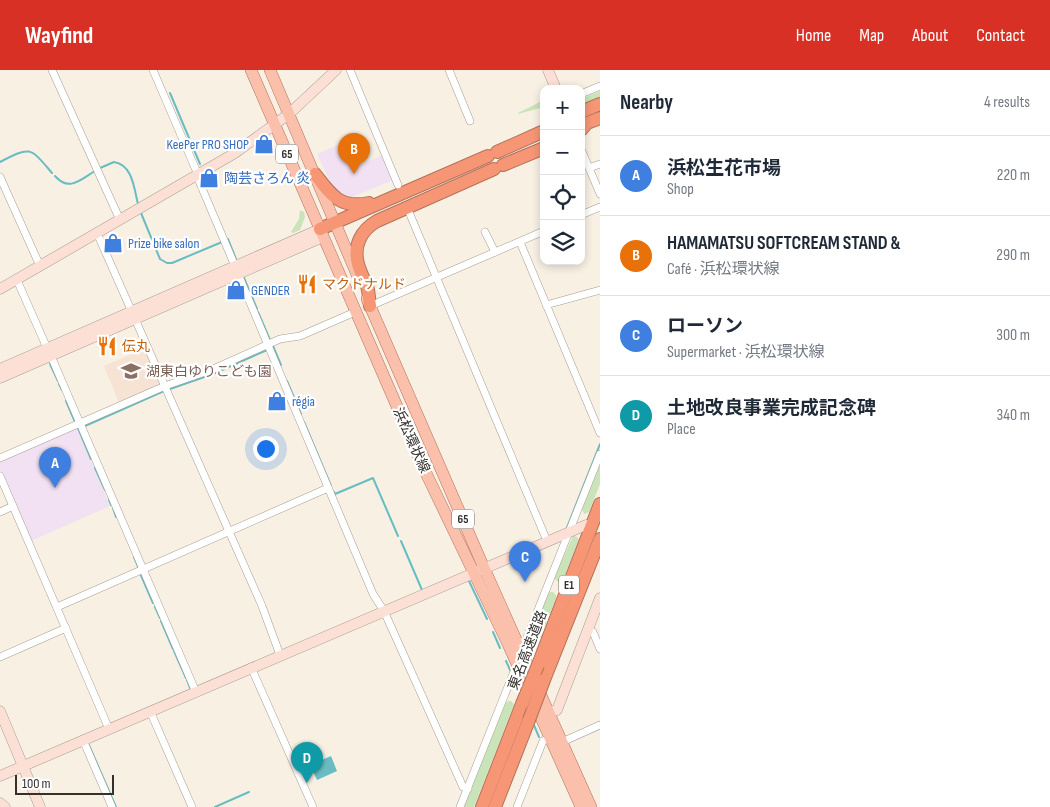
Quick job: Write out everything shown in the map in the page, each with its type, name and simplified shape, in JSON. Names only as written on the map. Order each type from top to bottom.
[{"type":"highway","points":[[585,110],[600,104]]},
{"type":"highway","points":[[585,115],[600,110]]},
{"type":"highway","points":[[582,130],[587,123],[600,118]]},
{"type":"highway","points":[[585,131],[600,126]]},
{"type":"highway","points":[[336,227],[389,199],[540,133]]},
{"type":"highway","points":[[370,306],[368,288],[356,256],[358,244],[363,233],[377,221],[540,150]]},
{"type":"highway","points":[[315,174],[332,195],[342,202],[362,204],[389,199]]},
{"type":"highway","points":[[321,233],[431,190],[456,186]]},
{"type":"highway","name":"東名高速道路","points":[[482,807],[600,504]]},
{"type":"highway","name":"東名高速道路","points":[[495,807],[600,539]]},
{"type":"main road","name":"浜松環状線","points":[[251,70],[425,471],[480,570],[518,644],[591,807]]},
{"type":"main road","name":"浜松環状線","points":[[270,70],[480,570],[517,664],[581,807]]},
{"type":"street","points":[[52,70],[120,220]]},
{"type":"street","points":[[153,70],[373,594],[384,611],[463,787],[468,789]]},
{"type":"street","points":[[0,289],[227,158],[275,126],[336,70]]},
{"type":"street","points":[[350,70],[398,184]]},
{"type":"street","points":[[449,70],[470,121]]},
{"type":"street","points":[[548,70],[554,85]]},
{"type":"street","points":[[585,92],[600,86]]},
{"type":"street","points":[[585,158],[600,194]]},
{"type":"street","points":[[589,168],[600,164]]},
{"type":"street","points":[[0,177],[40,266]]},
{"type":"street","points":[[585,213],[600,207]]},
{"type":"street","points":[[409,212],[547,541]]},
{"type":"street","points":[[485,232],[495,252]]},
{"type":"street","points":[[98,233],[262,606],[280,655]]},
{"type":"street","points":[[0,369],[49,352],[321,233]]},
{"type":"street","points":[[370,306],[540,233]]},
{"type":"street","points":[[520,242],[600,433]]},
{"type":"street","points":[[17,280],[196,692]]},
{"type":"street","points":[[546,305],[600,290]]},
{"type":"street","points":[[0,458],[165,386],[211,370],[280,339],[296,337],[355,312]]},
{"type":"street","points":[[0,378],[49,352]]},
{"type":"street","points":[[518,644],[526,640],[600,454]]},
{"type":"street","points":[[0,476],[109,729]]},
{"type":"street","points":[[56,607],[328,488]]},
{"type":"street","points":[[0,512],[13,506]]},
{"type":"street","points":[[0,776],[586,525]]},
{"type":"street","points":[[549,713],[557,710],[600,598]]},
{"type":"street","points":[[0,657],[66,628]]},
{"type":"street","points":[[588,630],[593,632],[600,649]]},
{"type":"street","points":[[460,807],[517,664]]},
{"type":"street","points":[[251,667],[313,807]]},
{"type":"street","points":[[0,711],[40,807]]},
{"type":"street","points":[[150,711],[192,807]]},
{"type":"street","points":[[562,742],[600,725]]},
{"type":"street","points":[[517,807],[542,741],[550,738]]},
{"type":"street","points":[[83,740],[112,807]]},
{"type":"street","points":[[0,803],[5,807]]},
{"type":"shaded area","points":[[345,142],[356,167],[383,155],[393,180],[350,198],[332,186],[317,154]]},
{"type":"shaded area","name":"湖東白ゆりこども園","points":[[146,348],[161,383],[119,403],[104,366]]},
{"type":"shaded area","points":[[78,429],[110,506],[31,541],[0,469],[0,462]]},
{"type":"green space","points":[[600,91],[600,98],[585,104],[585,97]]},
{"type":"green space","points":[[540,102],[540,108],[518,113]]},
{"type":"green space","points":[[300,210],[304,212],[305,217],[300,230],[293,233],[291,232],[299,219]]},
{"type":"green space","points":[[600,464],[600,484],[589,512],[584,514],[582,509]]},
{"type":"green space","points":[[573,536],[578,538],[578,541],[563,580],[558,582],[555,576]]},
{"type":"green space","points":[[550,592],[556,595],[556,598],[539,642],[533,644],[530,642],[530,639],[547,595]]},
{"type":"green space","points":[[508,701],[514,704],[474,807],[464,807],[505,704]]},
{"type":"water","points":[[331,756],[337,771],[317,780],[310,765]]},
{"type":"waterway","points":[[170,93],[200,164]]},
{"type":"waterway","points":[[230,150],[241,143]]},
{"type":"waterway","points":[[0,162],[18,153],[29,152],[39,158],[52,173]]},
{"type":"waterway","points":[[100,168],[114,162],[125,168],[132,179],[138,204]]},
{"type":"waterway","points":[[55,176],[60,181],[70,184],[95,171]]},
{"type":"waterway","points":[[141,213],[160,259],[167,263],[172,263],[222,242]]},
{"type":"waterway","points":[[227,240],[236,259]]},
{"type":"waterway","points":[[244,278],[257,309]]},
{"type":"waterway","points":[[258,312],[270,340]]},
{"type":"waterway","points":[[273,346],[281,365]]},
{"type":"waterway","points":[[170,389],[213,374],[267,350]]},
{"type":"waterway","points":[[50,364],[58,381]]},
{"type":"waterway","points":[[287,381],[301,414]]},
{"type":"waterway","points":[[59,384],[62,390]]},
{"type":"waterway","points":[[85,426],[164,391]]},
{"type":"waterway","points":[[66,401],[75,422]]},
{"type":"waterway","points":[[304,422],[331,486]]},
{"type":"waterway","points":[[78,428],[91,459]]},
{"type":"waterway","points":[[566,530],[600,444]]},
{"type":"waterway","points":[[95,468],[105,490]]},
{"type":"waterway","points":[[334,492],[335,494],[373,478],[398,536]]},
{"type":"waterway","points":[[109,500],[111,505]]},
{"type":"waterway","points":[[113,508],[116,517]]},
{"type":"waterway","points":[[401,541],[422,590]]},
{"type":"waterway","points":[[134,557],[139,569]]},
{"type":"waterway","points":[[140,573],[153,603]]},
{"type":"waterway","points":[[469,581],[487,619]]},
{"type":"waterway","points":[[155,607],[160,618]]},
{"type":"waterway","points":[[161,621],[173,649]]},
{"type":"waterway","points":[[493,632],[500,648]]},
{"type":"waterway","points":[[174,651],[186,678]]},
{"type":"waterway","points":[[506,661],[511,672]]},
{"type":"waterway","points":[[187,680],[190,688]]},
{"type":"waterway","points":[[533,723],[539,737]]},
{"type":"waterway","points":[[88,743],[116,807]]},
{"type":"waterway","points":[[215,807],[249,792]]},
{"type":"place","name":"KeePer PRO SHOP","points":[[264,144]]},
{"type":"place","name":"HAMAMATSU SOFTCREAM STAND &","points":[[354,174]]},
{"type":"place","name":"陶芸さろん 炎","points":[[209,178]]},
{"type":"place","name":"Prize bike salon","points":[[113,243]]},
{"type":"place","name":"マクドナルド","points":[[307,284]]},
{"type":"place","name":"GENDER","points":[[236,290]]},
{"type":"place","name":"伝丸","points":[[107,346]]},
{"type":"place","name":"湖東白ゆりこども園","points":[[131,371]]},
{"type":"place","name":"régia","points":[[277,401]]},
{"type":"place","name":"浜松生花市場","points":[[55,488]]},
{"type":"place","name":"ローソン","points":[[525,582]]},
{"type":"place","name":"土地改良事業完成記念碑","points":[[307,783]]}]
